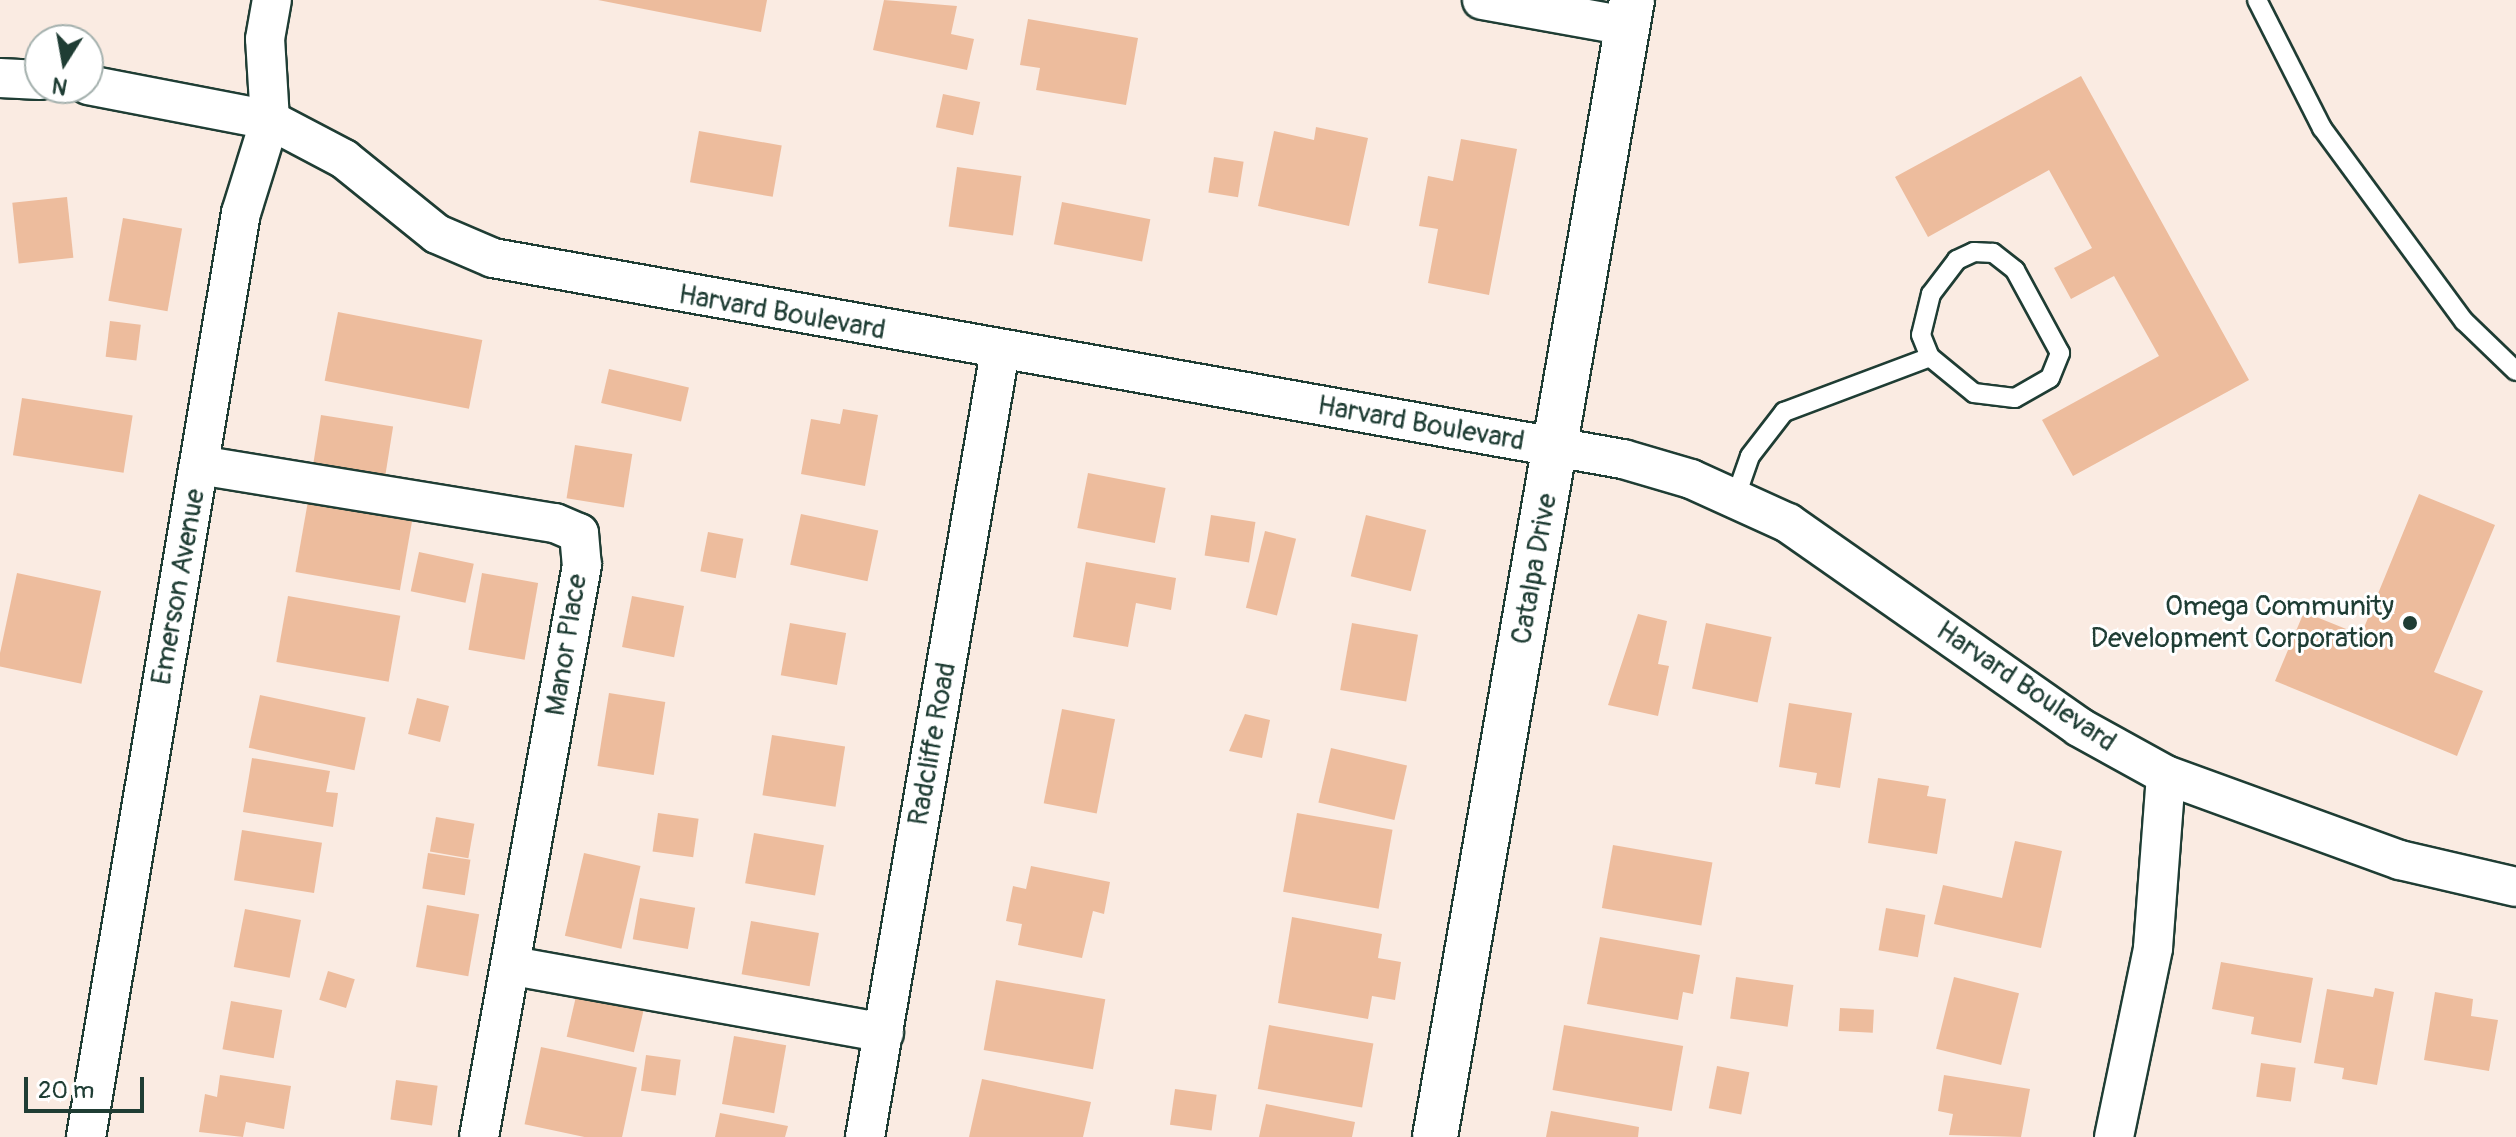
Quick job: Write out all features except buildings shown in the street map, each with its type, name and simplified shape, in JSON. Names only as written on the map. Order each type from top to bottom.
[{"type":"street","points":[[242,0],[265,39]]},
{"type":"street","points":[[265,39],[272,0]]},
{"type":"street","points":[[1482,0],[1630,13]]},
{"type":"street","name":"Catalpa Drive","points":[[1435,1137],[1630,13]]},
{"type":"street","name":"Emerson Avenue","points":[[86,1137],[241,213],[270,120],[265,39]]},
{"type":"street","points":[[0,78],[24,79]]},
{"type":"street","name":"Harvard Boulevard","points":[[104,88],[270,120],[344,159],[437,234],[493,258],[1000,351],[1623,459],[1736,496],[1833,552],[2079,727],[2166,775],[2400,860],[2516,887]]},
{"type":"street","name":"Radcliffe Road","points":[[865,1137],[1000,351]]},
{"type":"street","name":"Manor Place","points":[[199,465],[555,523],[579,533],[582,565],[513,966],[479,1137]]},
{"type":"street","points":[[2114,1137],[2153,948],[2166,775]]},
{"type":"street","points":[[513,966],[884,1033]]},
{"type":"lane","points":[[2257,0],[2322,128],[2464,321],[2516,371]]},
{"type":"lane","points":[[1974,252],[1993,253],[2015,270],[2060,353],[2050,378],[2015,398],[1974,393],[1930,357],[1921,335],[1931,294],[1957,260],[1974,252]]},
{"type":"lane","points":[[1736,496],[1750,456],[1784,412],[1930,357]]},
{"type":"place","name":"Omega Community Development Corporation","points":[[2410,623]]}]
